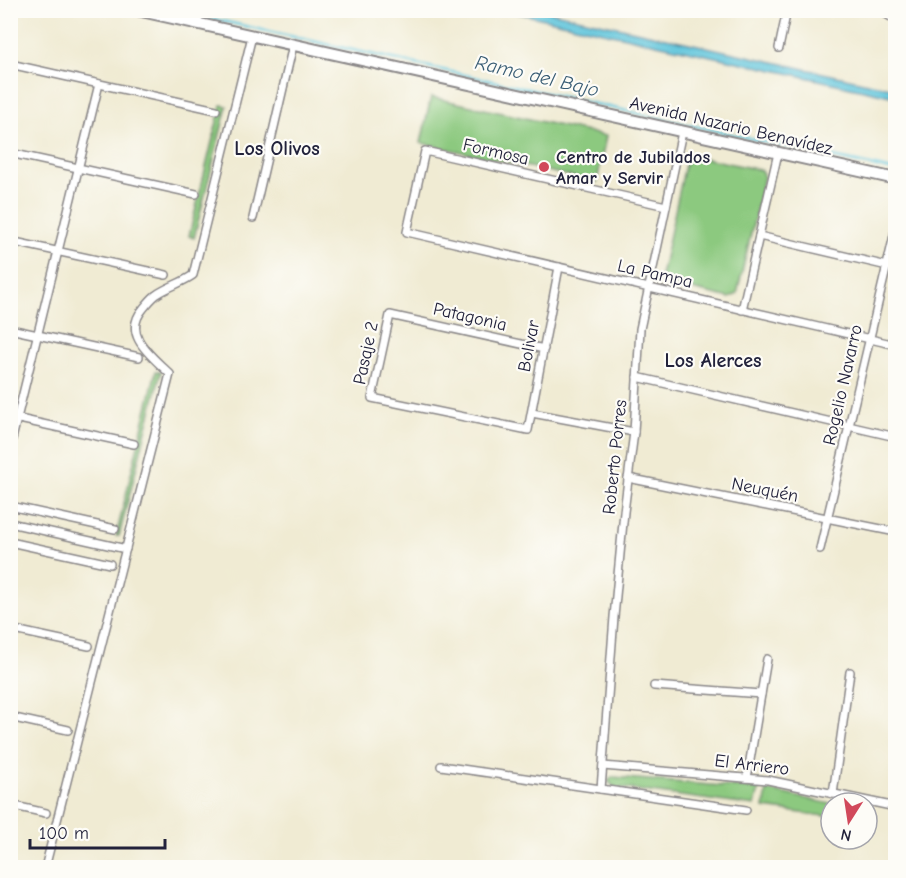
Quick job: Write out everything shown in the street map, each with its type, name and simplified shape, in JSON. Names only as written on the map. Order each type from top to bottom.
[{"type":"main road","name":"Avenida Nazario Benavídez","points":[[137,10],[896,179]]},
{"type":"street","points":[[779,48],[787,10]]},
{"type":"street","points":[[879,10],[896,20]]},
{"type":"street","points":[[45,867],[170,374],[138,339],[135,328],[136,319],[156,295],[193,275],[252,36]]},
{"type":"street","points":[[253,218],[293,45]]},
{"type":"street","points":[[10,64],[216,110]]},
{"type":"street","points":[[10,447],[14,418],[38,335],[99,84]]},
{"type":"street","name":"Roberto Porres","points":[[601,789],[614,617],[634,432],[640,329],[682,132]]},
{"type":"street","name":"Formosa","points":[[407,232],[425,151],[666,206]]},
{"type":"street","points":[[10,153],[196,194]]},
{"type":"street","points":[[742,310],[778,153]]},
{"type":"street","name":"Rogelio Navarro","points":[[820,549],[896,227]]},
{"type":"street","name":"La Pampa","points":[[407,232],[896,345]]},
{"type":"street","points":[[759,236],[896,268]]},
{"type":"street","points":[[10,241],[166,275]]},
{"type":"street","name":"Bolivar","points":[[528,430],[559,267]]},
{"type":"street","name":"Patagonia","points":[[390,315],[543,349]]},
{"type":"street","name":"Pasaje 2","points":[[390,315],[372,398],[528,430]]},
{"type":"street","points":[[10,329],[139,357]]},
{"type":"street","points":[[637,377],[896,437]]},
{"type":"street","points":[[532,413],[634,432]]},
{"type":"street","points":[[14,418],[134,444]]},
{"type":"street","name":"Neuquén","points":[[628,478],[896,532]]},
{"type":"street","points":[[10,506],[115,529]]},
{"type":"street","points":[[10,523],[126,549]]},
{"type":"street","points":[[10,542],[110,564]]},
{"type":"street","points":[[10,629],[89,646]]},
{"type":"street","points":[[747,778],[767,659]]},
{"type":"street","points":[[833,791],[849,672]]},
{"type":"street","points":[[654,686],[761,694]]},
{"type":"street","points":[[10,717],[68,730]]},
{"type":"street","points":[[441,766],[746,810]]},
{"type":"street","name":"El Arriero","points":[[603,766],[768,780],[819,791]]},
{"type":"street","name":"El Arriero","points":[[879,803],[896,807]]},
{"type":"street","points":[[10,805],[46,813]]},
{"type":"green space","points":[[431,97],[606,136],[597,182],[421,143]]},
{"type":"green space","points":[[221,105],[227,106],[194,238],[189,236]]},
{"type":"green space","points":[[694,156],[761,170],[764,177],[737,294],[730,298],[666,283],[661,276],[686,160]]},
{"type":"green space","points":[[156,371],[161,372],[119,536],[116,536]]},
{"type":"green space","points":[[613,777],[759,789],[755,806],[614,787],[608,781]]},
{"type":"green space","points":[[767,790],[819,801],[819,815],[764,808]]},
{"type":"water","points":[[508,11],[546,11],[895,89],[895,97]]},
{"type":"waterway","name":"Ramo del Bajo","points":[[173,10],[896,171]]},
{"type":"place","name":"Centro de Jubilados Amar y Servir","points":[[544,167]]},
{"type":"district","name":"Los Olivos","points":[[277,148]]},
{"type":"district","name":"Los Alerces","points":[[713,360]]}]
